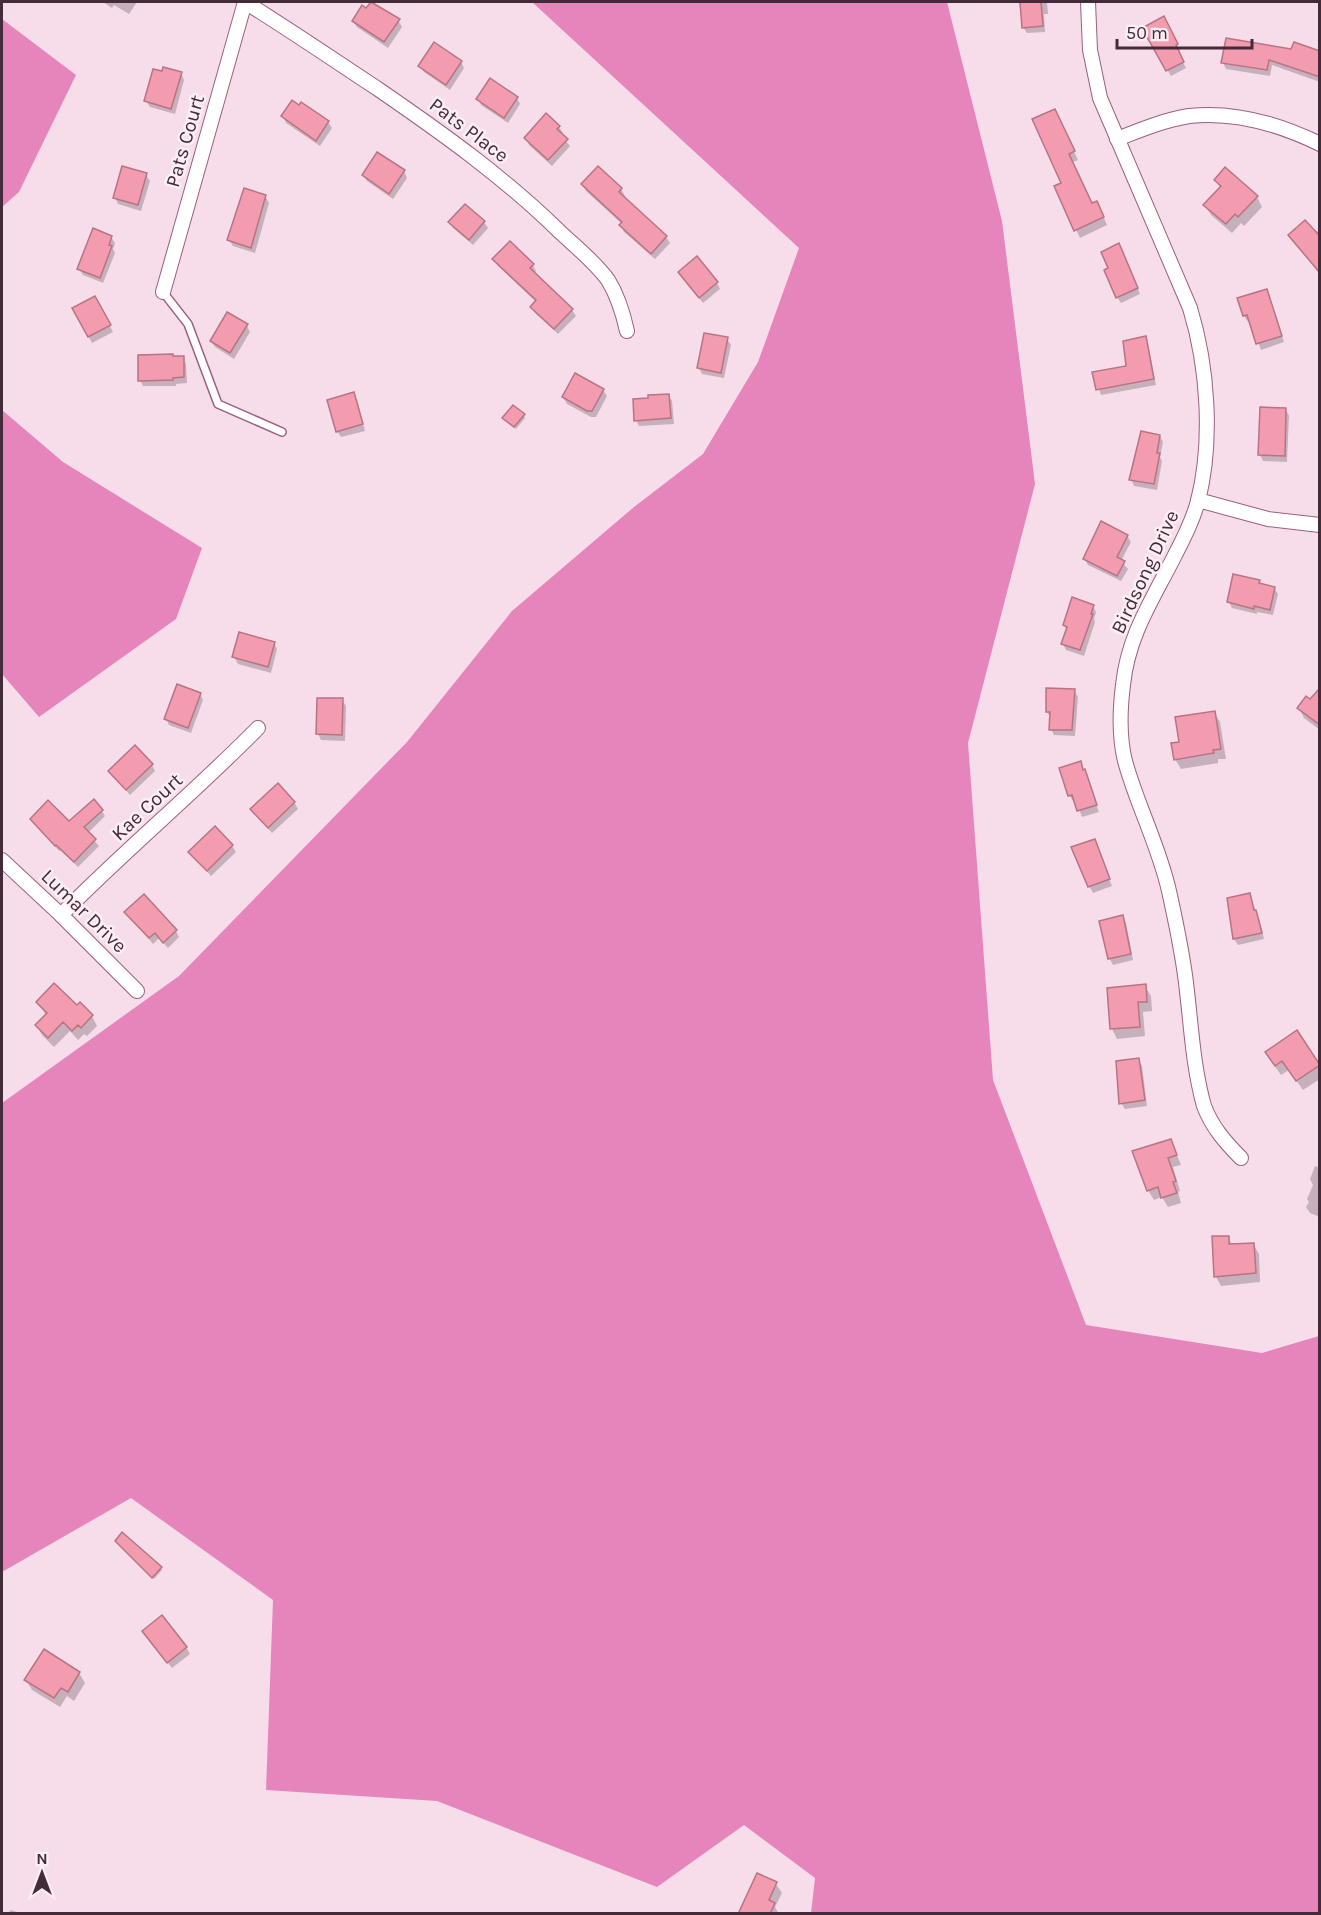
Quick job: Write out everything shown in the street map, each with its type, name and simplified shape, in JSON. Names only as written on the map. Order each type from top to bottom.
[{"type":"street","name":"Pats Court","points":[[163,292],[245,2]]},
{"type":"street","name":"Pats Place","points":[[245,2],[302,37],[487,166],[538,210],[607,279],[622,310],[627,331]]},
{"type":"street","name":"Birdsong Drive","points":[[1088,2],[1088,26],[1094,75],[1100,98],[1193,316],[1204,370],[1206,438],[1198,500],[1194,516],[1143,613],[1134,636],[1125,666],[1121,724],[1125,759],[1169,889],[1185,975],[1191,1030],[1204,1106],[1218,1133],[1241,1158]]},
{"type":"street","points":[[1117,139],[1173,119],[1202,116],[1244,118],[1267,122],[1320,144]]},
{"type":"street","points":[[1198,500],[1268,519],[1320,525]]},
{"type":"street","name":"Kae Court","points":[[61,915],[258,728]]},
{"type":"street","name":"Lumar Drive","points":[[2,860],[137,991]]},
{"type":"lane","points":[[163,292],[188,324],[218,404],[282,432]]},
{"type":"shaded area","points":[[532,2],[947,2],[1002,221],[1035,484],[968,743],[993,1080],[1086,1325],[1262,1353],[1319,1336],[1319,1913],[811,1913],[815,1878],[744,1825],[657,1887],[437,1801],[266,1790],[273,1600],[131,1498],[2,1572],[2,1103],[179,976],[407,742],[512,611],[634,507],[703,454],[758,362],[799,248]]},
{"type":"shaded area","points":[[2,19],[76,75],[19,192],[2,207]]},
{"type":"shaded area","points":[[2,410],[63,462],[202,548],[176,619],[39,717],[2,674]]},
{"type":"building","points":[[371,2],[400,19],[384,42],[352,21],[362,5],[366,8]]},
{"type":"building","points":[[1020,2],[1041,2],[1043,26],[1022,28]]},
{"type":"building","points":[[1164,16],[1184,62],[1166,71],[1142,28]]},
{"type":"building","points":[[1226,38],[1291,49],[1294,42],[1320,51],[1320,77],[1269,60],[1267,70],[1221,63]]},
{"type":"building","points":[[434,42],[462,61],[446,85],[418,66]]},
{"type":"building","points":[[163,67],[182,72],[171,109],[144,101],[153,69],[162,71]]},
{"type":"building","points":[[490,78],[518,97],[504,118],[476,99]]},
{"type":"building","points":[[292,100],[299,105],[301,102],[329,121],[316,141],[281,116]]},
{"type":"building","points":[[1055,109],[1075,151],[1069,154],[1092,203],[1097,201],[1104,217],[1074,231],[1054,186],[1061,183],[1032,119]]},
{"type":"building","points":[[546,113],[560,126],[557,129],[568,139],[548,160],[524,138]]},
{"type":"building","points":[[377,152],[405,170],[389,194],[362,175]]},
{"type":"building","points":[[122,166],[147,173],[138,205],[113,198]]},
{"type":"building","points":[[598,166],[622,188],[619,192],[667,236],[651,254],[619,225],[622,222],[581,184]]},
{"type":"building","points":[[1225,167],[1258,196],[1238,217],[1235,214],[1226,224],[1203,205],[1221,186],[1214,180]]},
{"type":"building","points":[[244,188],[266,195],[251,248],[227,240]]},
{"type":"building","points":[[465,204],[485,221],[469,240],[448,222]]},
{"type":"building","points":[[1305,220],[1320,236],[1320,273],[1288,235]]},
{"type":"building","points":[[93,228],[112,236],[109,245],[112,246],[100,278],[77,269]]},
{"type":"building","points":[[510,241],[534,264],[530,268],[573,309],[554,329],[530,307],[536,300],[492,259]]},
{"type":"building","points":[[1119,243],[1138,288],[1116,298],[1104,270],[1108,268],[1101,252]]},
{"type":"building","points":[[697,256],[718,282],[699,298],[678,272]]},
{"type":"building","points":[[1267,289],[1282,336],[1256,344],[1247,315],[1243,316],[1237,298]]},
{"type":"building","points":[[95,296],[111,325],[88,337],[72,308]]},
{"type":"building","points":[[227,312],[248,324],[230,353],[210,341]]},
{"type":"building","points":[[704,333],[728,337],[721,373],[697,368]]},
{"type":"building","points":[[1146,336],[1154,379],[1096,390],[1092,372],[1126,366],[1123,341]]},
{"type":"building","points":[[173,354],[173,356],[184,356],[184,377],[173,378],[173,380],[138,381],[138,355]]},
{"type":"building","points":[[575,373],[604,389],[592,411],[587,411],[562,397]]},
{"type":"building","points":[[354,392],[363,424],[336,432],[327,400]]},
{"type":"building","points":[[669,394],[671,418],[634,421],[633,399],[648,398],[648,395]]},
{"type":"building","points":[[513,405],[525,414],[514,427],[502,418]]},
{"type":"building","points":[[1260,407],[1286,408],[1285,456],[1258,455]]},
{"type":"building","points":[[1141,431],[1160,435],[1157,453],[1160,453],[1154,484],[1129,480]]},
{"type":"building","points":[[1101,521],[1128,535],[1117,557],[1125,561],[1117,576],[1083,559]]},
{"type":"building","points":[[1233,574],[1260,580],[1259,583],[1275,587],[1270,610],[1254,606],[1254,609],[1227,602]]},
{"type":"building","points":[[1072,597],[1094,605],[1080,650],[1061,644],[1067,627],[1063,625]]},
{"type":"building","points":[[239,632],[275,642],[268,667],[232,657]]},
{"type":"building","points":[[177,684],[201,693],[188,728],[164,719]]},
{"type":"building","points":[[1046,688],[1075,689],[1072,730],[1049,730],[1050,712],[1046,712]]},
{"type":"building","points":[[1320,688],[1320,725],[1297,708],[1306,696],[1310,699]]},
{"type":"building","points":[[317,698],[343,698],[342,735],[316,734]]},
{"type":"building","points":[[1215,711],[1221,749],[1213,750],[1214,753],[1174,760],[1171,743],[1179,742],[1175,717]]},
{"type":"building","points":[[135,745],[153,764],[126,790],[108,771]]},
{"type":"building","points":[[1081,761],[1097,805],[1077,811],[1072,795],[1068,796],[1059,768]]},
{"type":"building","points":[[278,783],[295,802],[268,828],[250,809]]},
{"type":"building","points":[[94,799],[103,810],[84,827],[96,839],[74,862],[55,846],[30,819],[48,800],[69,821]]},
{"type":"building","points":[[215,826],[233,845],[207,871],[188,852]]},
{"type":"building","points":[[1095,839],[1110,879],[1088,887],[1071,847]]},
{"type":"building","points":[[1250,893],[1262,933],[1233,939],[1227,898]]},
{"type":"building","points":[[144,894],[177,930],[163,943],[155,933],[149,938],[124,912]]},
{"type":"building","points":[[1123,915],[1131,954],[1108,959],[1099,921]]},
{"type":"building","points":[[54,983],[77,1005],[80,1002],[93,1015],[81,1028],[78,1025],[72,1031],[63,1022],[48,1038],[35,1025],[47,1013],[36,1002]]},
{"type":"building","points":[[1146,984],[1147,1002],[1138,1002],[1140,1027],[1110,1029],[1107,988]]},
{"type":"building","points":[[1297,1030],[1320,1065],[1296,1081],[1282,1061],[1275,1066],[1265,1052]]},
{"type":"building","points":[[1139,1058],[1145,1100],[1119,1104],[1116,1061]]},
{"type":"building","points":[[1171,1139],[1177,1155],[1168,1158],[1176,1181],[1173,1182],[1177,1193],[1161,1198],[1158,1187],[1147,1191],[1132,1151]]},
{"type":"building","points":[[1212,1236],[1229,1236],[1229,1244],[1254,1243],[1256,1273],[1214,1277]]},
{"type":"building","points":[[122,1532],[162,1567],[152,1578],[115,1541]]},
{"type":"building","points":[[162,1615],[187,1647],[167,1663],[142,1631]]},
{"type":"building","points":[[44,1649],[80,1672],[68,1692],[61,1688],[54,1698],[24,1680]]},
{"type":"building","points":[[757,1873],[777,1882],[769,1900],[775,1903],[770,1914],[738,1914]]}]
